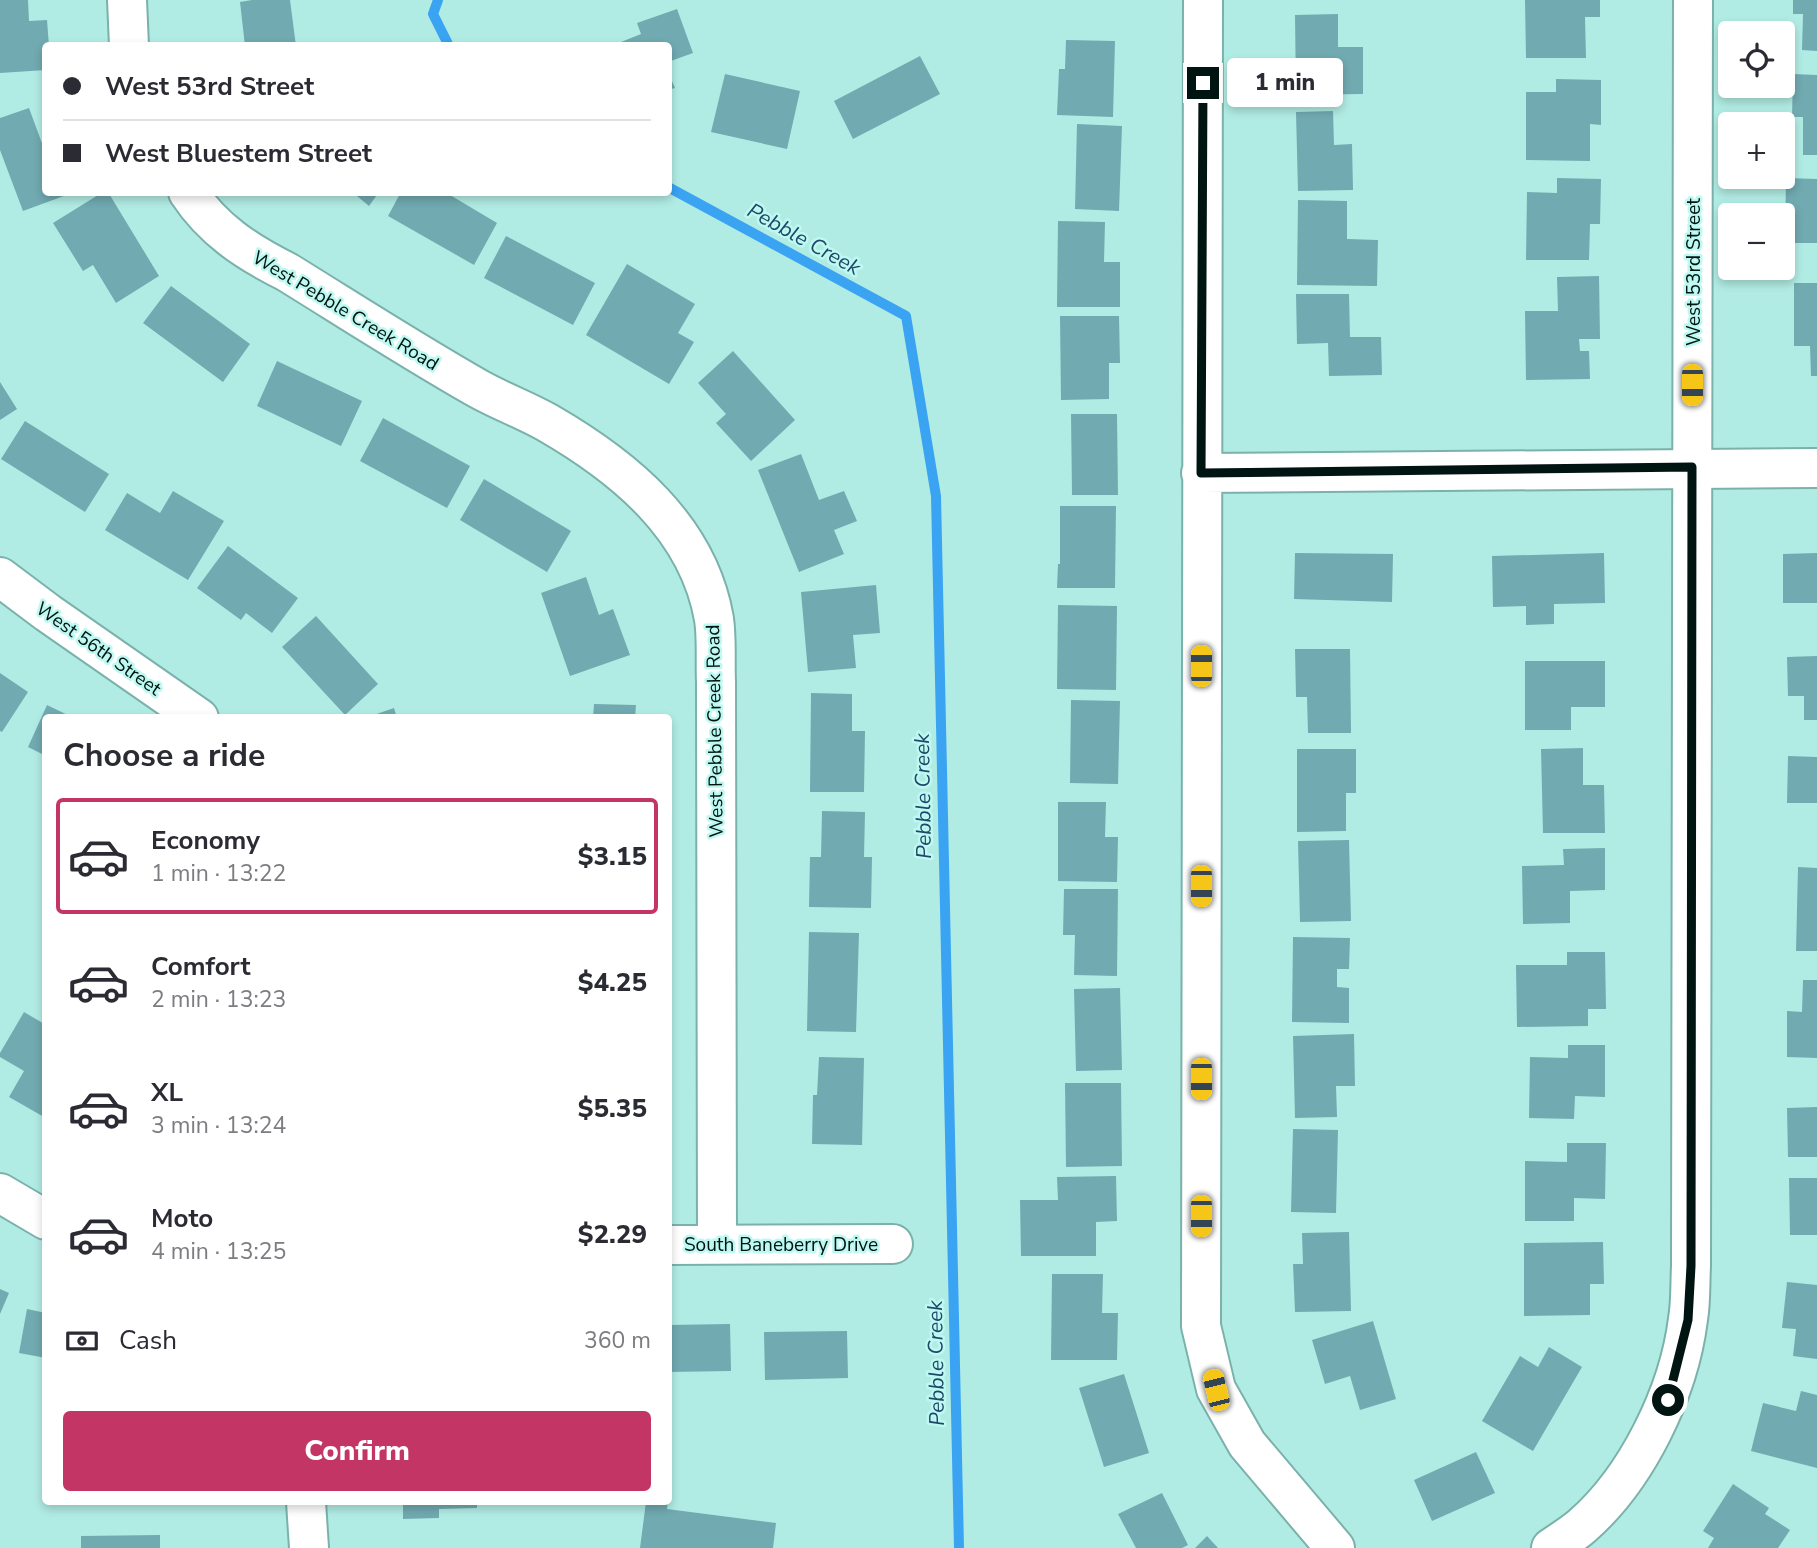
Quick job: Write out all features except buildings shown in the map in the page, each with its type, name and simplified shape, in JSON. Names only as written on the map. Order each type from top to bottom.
[{"type":"street","points":[[127,0],[129,42]]},
{"type":"street","points":[[1203,0],[1201,1326],[1216,1390],[1247,1444],[1335,1548]]},
{"type":"street","name":"West 53rd Street","points":[[1551,1548],[1583,1525],[1616,1488],[1643,1450],[1668,1400],[1688,1320],[1691,1266],[1693,0]]},
{"type":"street","name":"West Pebble Creek Road","points":[[191,196],[200,210],[223,233],[254,256],[287,272],[479,389],[547,422],[595,453],[641,488],[677,531],[702,577],[714,619],[716,682],[717,1244]]},
{"type":"street","points":[[1201,473],[1817,468]]},
{"type":"street","name":"West 56th Street","points":[[0,576],[48,613],[194,714]]},
{"type":"street","points":[[0,1193],[42,1218]]},
{"type":"street","name":"South Baneberry Drive","points":[[672,1245],[893,1244]]},
{"type":"street","points":[[306,1505],[309,1548]]},
{"type":"waterway","name":"Pebble Creek","points":[[438,0],[433,14],[447,42]]},
{"type":"waterway","name":"Pebble Creek","points":[[672,189],[906,316],[936,496],[959,1548]]},
{"type":"route","points":[[1203,83],[1201,473],[1692,467],[1691,1266],[1688,1320],[1668,1400]]}]
